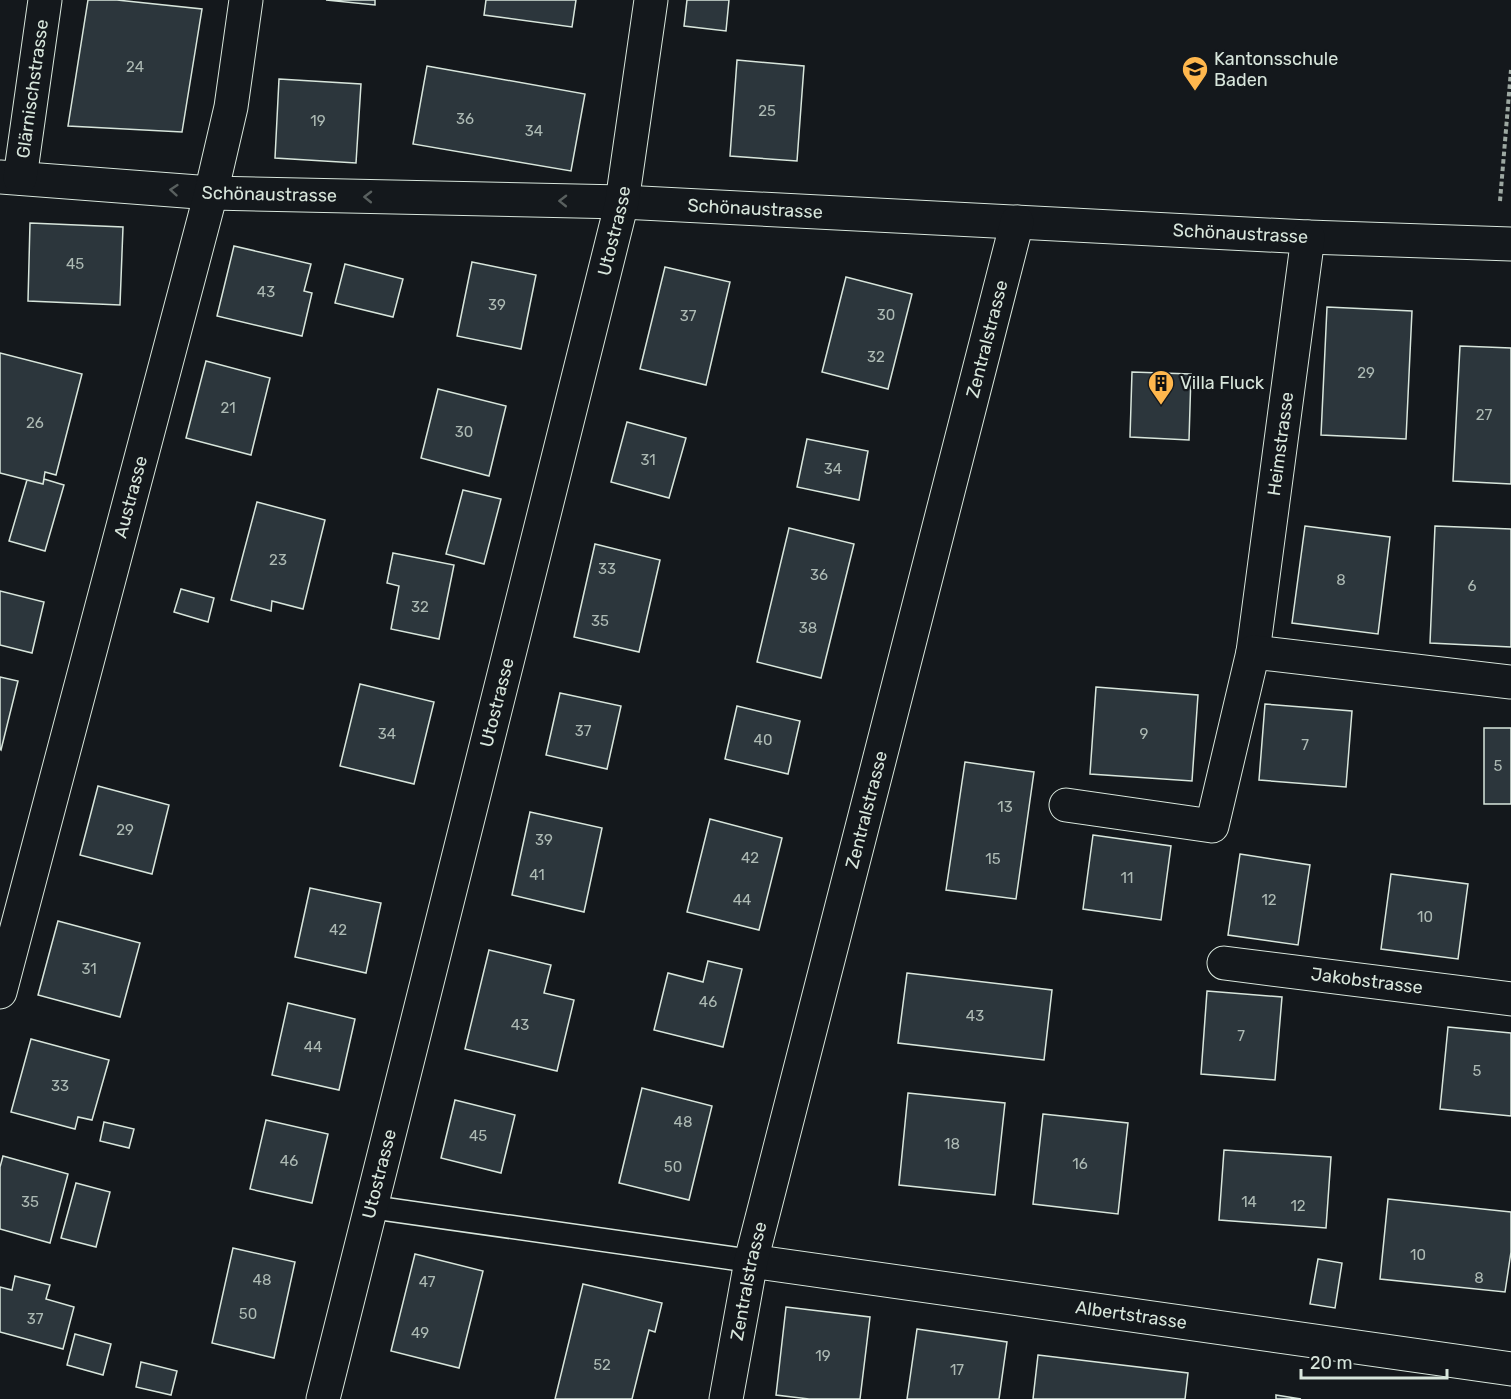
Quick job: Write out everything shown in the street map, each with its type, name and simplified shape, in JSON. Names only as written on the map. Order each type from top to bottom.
[{"type":"street","name":"Glärnischstrasse","points":[[10,177],[45,0]]},
{"type":"street","name":"Austrasse","points":[[0,992],[211,193],[231,106],[246,0]]},
{"type":"street","name":"Utostrasse","points":[[323,1399],[622,202],[651,0]]},
{"type":"street","name":"Schönaustrasse","points":[[10,177],[211,193],[622,202],[1308,237],[1504,244]]},
{"type":"street","name":"Zentralstrasse","points":[[726,1399],[751,1261],[1017,222]]},
{"type":"street","name":"Heimstrasse","points":[[1066,806],[1212,826],[1253,652],[1308,237]]},
{"type":"street","points":[[1253,652],[1511,682]]},
{"type":"street","name":"Jakobstrasse","points":[[1224,963],[1511,999]]},
{"type":"street","name":"Albertstrasse","points":[[751,1261],[1511,1369]]},
{"type":"lane","points":[[371,1207],[751,1261]]},
{"type":"path","points":[[1504,244],[1511,70]]},
{"type":"building","points":[[88,0],[117,0],[202,9],[182,132],[68,126]]},
{"type":"building","points":[[326,0],[375,0],[375,5]]},
{"type":"building","points":[[486,0],[576,0],[572,27],[484,15]]},
{"type":"building","points":[[687,0],[729,0],[726,31],[684,26]]},
{"type":"building","points":[[737,60],[804,66],[797,161],[730,156]]},
{"type":"building","points":[[427,66],[585,94],[571,171],[413,144]]},
{"type":"building","points":[[279,79],[361,84],[356,163],[275,158]]},
{"type":"building","points":[[30,223],[123,227],[120,305],[28,301]]},
{"type":"building","points":[[234,246],[311,264],[304,291],[312,293],[302,336],[217,316]]},
{"type":"building","points":[[472,262],[536,275],[521,349],[457,336]]},
{"type":"building","points":[[345,264],[403,279],[393,317],[335,303]]},
{"type":"building","points":[[665,267],[730,282],[706,385],[640,369]]},
{"type":"building","points":[[846,277],[912,294],[888,389],[822,372]]},
{"type":"building","points":[[1327,307],[1412,311],[1406,439],[1321,435]]},
{"type":"building","points":[[1460,346],[1511,348],[1511,484],[1453,481]]},
{"type":"building","points":[[0,353],[82,374],[56,475],[45,472],[43,484],[0,473]]},
{"type":"building","points":[[206,361],[270,378],[251,455],[186,438]]},
{"type":"building","name":"Villa Fluck","points":[[1132,372],[1191,374],[1189,440],[1130,437]]},
{"type":"building","points":[[438,389],[506,406],[489,476],[421,458]]},
{"type":"building","points":[[627,422],[686,438],[669,498],[611,482]]},
{"type":"building","points":[[807,439],[868,451],[859,500],[797,487]]},
{"type":"building","points":[[44,479],[64,485],[45,551],[9,541],[27,480],[43,484]]},
{"type":"building","points":[[463,490],[501,499],[484,564],[446,554]]},
{"type":"building","points":[[257,502],[325,520],[303,609],[272,601],[271,611],[231,600]]},
{"type":"building","points":[[1305,526],[1390,537],[1378,634],[1292,623]]},
{"type":"building","points":[[1435,526],[1511,529],[1511,647],[1430,643]]},
{"type":"building","points":[[789,528],[854,544],[821,678],[757,662]]},
{"type":"building","points":[[595,544],[660,560],[639,652],[574,637]]},
{"type":"building","points":[[393,553],[454,565],[439,639],[391,629],[399,586],[387,583]]},
{"type":"building","points":[[181,589],[214,598],[208,622],[174,612]]},
{"type":"building","points":[[0,591],[44,602],[32,653],[0,645]]},
{"type":"building","points":[[0,677],[18,681],[1,750],[0,749]]},
{"type":"building","points":[[360,684],[434,702],[414,784],[340,766]]},
{"type":"building","points":[[1096,687],[1198,695],[1192,781],[1090,774]]},
{"type":"building","points":[[560,693],[621,706],[607,769],[546,755]]},
{"type":"building","points":[[1265,704],[1352,711],[1346,787],[1259,780]]},
{"type":"building","points":[[737,706],[800,721],[788,774],[725,759]]},
{"type":"building","points":[[1484,728],[1511,728],[1511,804],[1484,804]]},
{"type":"building","points":[[965,762],[1034,772],[1016,899],[946,890]]},
{"type":"building","points":[[98,786],[169,805],[152,874],[80,855]]},
{"type":"building","points":[[530,812],[602,828],[584,912],[512,895]]},
{"type":"building","points":[[710,819],[782,838],[759,930],[687,912]]},
{"type":"building","points":[[1093,835],[1171,846],[1161,920],[1083,909]]},
{"type":"building","points":[[1240,854],[1310,865],[1298,945],[1228,935]]},
{"type":"building","points":[[1391,874],[1468,884],[1458,959],[1381,949]]},
{"type":"building","points":[[310,888],[381,903],[366,973],[295,957]]},
{"type":"building","points":[[58,921],[140,943],[120,1017],[38,995]]},
{"type":"building","points":[[489,950],[551,965],[544,993],[574,1000],[557,1071],[465,1049]]},
{"type":"building","points":[[708,961],[742,969],[723,1047],[654,1030],[668,973],[703,982]]},
{"type":"building","points":[[907,973],[1052,990],[1044,1060],[898,1043]]},
{"type":"building","points":[[1207,991],[1282,997],[1275,1080],[1201,1074]]},
{"type":"building","points":[[288,1003],[355,1019],[339,1090],[272,1075]]},
{"type":"building","points":[[1448,1027],[1511,1033],[1511,1116],[1440,1109]]},
{"type":"building","points":[[31,1039],[109,1060],[92,1120],[78,1117],[75,1129],[11,1112]]},
{"type":"building","points":[[642,1088],[712,1106],[689,1200],[619,1183]]},
{"type":"building","points":[[908,1093],[1005,1103],[995,1195],[899,1185]]},
{"type":"building","points":[[455,1100],[515,1115],[501,1173],[441,1158]]},
{"type":"building","points":[[1043,1114],[1128,1123],[1118,1214],[1033,1204]]},
{"type":"building","points":[[266,1120],[328,1134],[312,1203],[250,1189]]},
{"type":"building","points":[[104,1122],[134,1129],[129,1148],[100,1141]]},
{"type":"building","points":[[1224,1150],[1331,1157],[1326,1228],[1219,1220]]},
{"type":"building","points":[[3,1156],[68,1174],[50,1243],[0,1229],[0,1167]]},
{"type":"building","points":[[76,1183],[110,1192],[96,1247],[61,1238]]},
{"type":"building","points":[[1388,1199],[1511,1212],[1511,1252],[1505,1292],[1380,1279]]},
{"type":"building","points":[[233,1248],[295,1262],[274,1358],[212,1343]]},
{"type":"building","points":[[415,1254],[483,1271],[459,1368],[391,1351]]},
{"type":"building","points":[[1318,1259],[1342,1263],[1335,1308],[1310,1304]]},
{"type":"building","points":[[15,1276],[50,1285],[46,1299],[74,1307],[63,1349],[0,1332],[0,1287],[12,1290]]},
{"type":"building","points":[[583,1284],[662,1303],[655,1332],[649,1330],[632,1399],[555,1399]]},
{"type":"building","points":[[786,1307],[870,1317],[860,1399],[809,1399],[776,1395]]},
{"type":"building","points":[[917,1329],[1007,1342],[999,1399],[907,1399]]},
{"type":"building","points":[[75,1334],[111,1344],[103,1375],[67,1365]]},
{"type":"building","points":[[1038,1355],[1188,1373],[1185,1399],[1033,1399]]},
{"type":"building","points":[[141,1362],[177,1371],[171,1395],[136,1387]]},
{"type":"building","points":[[1276,1395],[1301,1399],[1276,1399]]},
{"type":"place","name":"Kantonsschule Baden","points":[[1195,92]]},
{"type":"place","name":"Villa Fluck","points":[[1161,406]]}]
